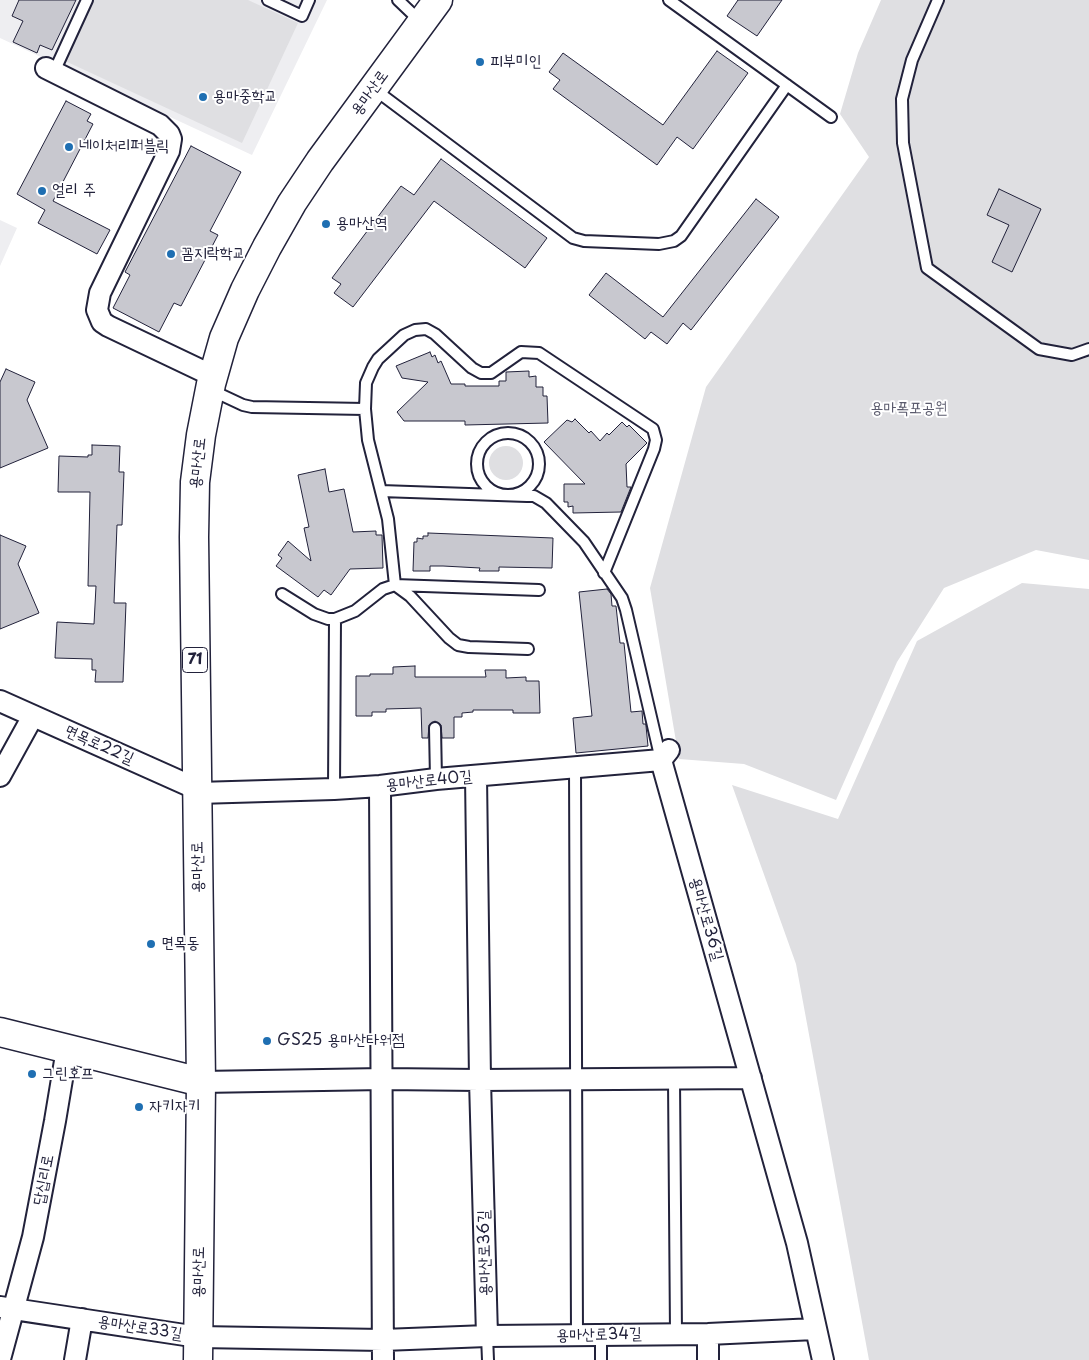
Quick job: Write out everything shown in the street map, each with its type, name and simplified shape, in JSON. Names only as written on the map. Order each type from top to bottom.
[{"type":"main road","name":"용마산로","points":[[198,1348],[201,1082],[194,537],[196,472],[201,435],[224,338],[245,290],[267,247],[292,203],[320,161],[438,0]]},
{"type":"main road","points":[[0,1032],[201,1082]]},
{"type":"street","points":[[50,70],[160,125],[169,134],[171,140],[169,151],[100,293],[96,310],[108,326],[212,383]]},
{"type":"street","name":"면목로22길","points":[[0,701],[197,791]]},
{"type":"street","points":[[0,776],[33,716]]},
{"type":"street","name":"용마산로40길","points":[[197,791],[334,790],[575,767],[665,755]]},
{"type":"street","name":"용마산로36길","points":[[665,755],[797,1243],[823,1360]]},
{"type":"street","name":"용마산로36길","points":[[476,776],[480,1080],[487,1336]]},
{"type":"street","points":[[380,786],[383,1360]]},
{"type":"street","name":"답십리로","points":[[6,1308],[33,1237],[67,1049]]},
{"type":"street","points":[[201,1082],[383,1079],[674,1080],[751,1078]]},
{"type":"street","points":[[0,1360],[6,1308]]},
{"type":"street","name":"용마산로33길","points":[[6,1308],[82,1319],[198,1348]]},
{"type":"street","name":"용마산로33길","points":[[75,1360],[82,1319]]},
{"type":"street","name":"용마산로34길","points":[[198,1348],[487,1336],[708,1334],[815,1329]]},
{"type":"street","points":[[708,1334],[708,1360]]},
{"type":"lane","points":[[50,70],[87,0]]},
{"type":"lane","points":[[268,0],[302,16],[309,0]]},
{"type":"lane","points":[[398,0],[422,22]]},
{"type":"lane","points":[[669,0],[832,117]]},
{"type":"lane","points":[[938,0],[912,60],[902,99],[903,142],[927,268],[1039,349],[1072,355],[1089,349]]},
{"type":"lane","points":[[373,88],[573,238],[584,241],[658,244],[674,241],[681,236],[787,85]]},
{"type":"lane","points":[[394,585],[388,519],[368,440],[365,409],[366,383],[378,359],[404,335],[415,330],[426,329],[472,368],[481,373],[491,373],[521,352],[539,353],[653,429],[656,434],[655,445],[604,573]]},
{"type":"lane","points":[[212,383],[243,405],[252,407],[365,409]]},
{"type":"lane","points":[[504,433],[514,434],[532,444],[537,453],[539,468],[533,483],[526,490],[517,494],[506,495],[488,488],[481,481],[477,471],[480,451],[489,440],[504,433]]},
{"type":"lane","points":[[381,491],[534,496],[546,503],[584,542],[618,592],[626,610],[665,755]]},
{"type":"lane","points":[[394,585],[410,596],[449,638],[458,645],[528,649]]},
{"type":"lane","points":[[282,594],[314,614],[328,619],[335,619],[355,611],[383,589],[394,585],[539,590]]},
{"type":"lane","points":[[334,790],[335,619]]},
{"type":"lane","points":[[435,728],[436,779]]},
{"type":"lane","points":[[575,767],[577,1335]]},
{"type":"lane","points":[[674,1080],[676,1334]]},
{"type":"lane","points":[[601,1335],[601,1360]]},
{"type":"lane","points":[[487,1336],[488,1360]]},
{"type":"shaded area","name":"용마중학교","points":[[0,0],[327,0],[252,155],[0,38]]},
{"type":"shaded area","points":[[0,220],[17,228],[0,266]]},
{"type":"green space","name":"용마중학교","points":[[91,0],[248,0],[298,23],[242,143],[63,60]]},
{"type":"green space","name":"용마폭포공원","points":[[881,0],[1089,0],[1089,560],[1036,550],[944,588],[897,662],[836,800],[744,764],[679,759],[650,588],[706,387],[869,157],[840,114],[858,53]]},
{"type":"green space","points":[[506,446],[518,451],[523,463],[518,475],[506,480],[494,475],[489,463],[494,451]]},
{"type":"green space","points":[[1022,583],[1089,589],[1089,1360],[869,1360],[796,964],[732,785],[838,819],[917,641]]},
{"type":"building","points":[[19,0],[76,0],[52,50],[40,45],[37,53],[13,42],[23,21],[12,16]]},
{"type":"building","points":[[738,0],[782,0],[757,36],[727,16]]},
{"type":"building","points":[[717,51],[748,73],[693,149],[677,137],[657,165],[553,89],[560,80],[549,72],[563,53],[663,125]]},
{"type":"building","points":[[66,101],[91,114],[87,121],[93,124],[53,201],[110,230],[97,254],[38,223],[45,210],[17,194]]},
{"type":"building","name":"꼼지락학교","points":[[191,146],[241,172],[210,231],[218,235],[181,306],[174,303],[159,332],[113,308],[130,275],[125,272]]},
{"type":"building","points":[[441,159],[547,238],[525,268],[434,201],[353,307],[334,293],[341,284],[332,278],[401,186],[414,195]]},
{"type":"building","points":[[999,189],[1041,209],[1012,272],[992,262],[1009,225],[987,215]]},
{"type":"building","points":[[756,199],[779,217],[691,330],[683,323],[667,344],[651,332],[645,339],[589,295],[606,273],[663,317]]},
{"type":"building","points":[[430,352],[432,357],[435,355],[438,363],[441,361],[451,384],[499,386],[499,381],[506,381],[506,372],[529,371],[529,377],[536,376],[536,387],[543,387],[543,396],[547,396],[548,423],[465,425],[465,421],[404,421],[397,412],[428,382],[402,378],[396,366]]},
{"type":"building","points":[[6,369],[35,382],[27,400],[48,448],[0,468],[0,382]]},
{"type":"building","points":[[575,419],[589,433],[591,431],[600,441],[622,422],[627,427],[629,425],[647,443],[626,464],[627,487],[631,487],[621,512],[573,513],[573,506],[568,507],[568,502],[564,502],[564,484],[585,484],[544,442],[567,420],[572,422]]},
{"type":"building","points":[[92,445],[120,446],[119,472],[124,472],[122,525],[117,525],[114,603],[126,603],[123,682],[95,682],[96,670],[92,670],[92,659],[55,658],[57,622],[94,624],[96,586],[88,586],[90,492],[58,492],[59,456],[88,457],[88,455],[92,455]]},
{"type":"building","points":[[325,469],[329,492],[344,489],[353,532],[376,531],[376,535],[382,535],[383,568],[350,569],[331,595],[324,590],[318,597],[276,566],[282,558],[278,555],[288,541],[311,561],[304,528],[309,527],[298,475]]},
{"type":"building","points":[[428,533],[553,538],[552,568],[499,567],[499,571],[479,571],[480,568],[430,566],[430,571],[413,571],[414,542],[417,542],[417,538],[423,539],[423,536],[428,536]]},
{"type":"building","points":[[0,535],[26,546],[18,564],[39,613],[0,629]]},
{"type":"building","points":[[607,589],[611,594],[612,606],[616,606],[620,643],[624,643],[631,712],[642,711],[643,724],[646,724],[648,746],[576,753],[573,718],[592,716],[579,592]]},
{"type":"building","points":[[415,666],[415,677],[486,677],[485,670],[506,670],[506,678],[526,677],[526,681],[539,681],[540,713],[513,713],[513,710],[473,710],[473,712],[462,713],[462,717],[454,717],[454,738],[442,738],[441,725],[435,721],[429,725],[428,738],[422,738],[421,708],[386,709],[386,712],[372,712],[372,716],[356,716],[356,676],[393,674],[393,667]]},
{"type":"place","name":"피부미인","points":[[480,62]]},
{"type":"place","name":"용마중학교","points":[[203,97]]},
{"type":"place","name":"네이처리퍼블릭","points":[[69,147]]},
{"type":"place","name":"얼리 주","points":[[42,191]]},
{"type":"place","name":"용마산역","points":[[326,224]]},
{"type":"place","name":"꼼지락학교","points":[[171,254]]},
{"type":"place","name":"면목동","points":[[151,944]]},
{"type":"place","name":"GS25 용마산타워점","points":[[267,1041]]},
{"type":"place","name":"그린호프","points":[[32,1074]]},
{"type":"place","name":"자키자키","points":[[139,1107]]}]
